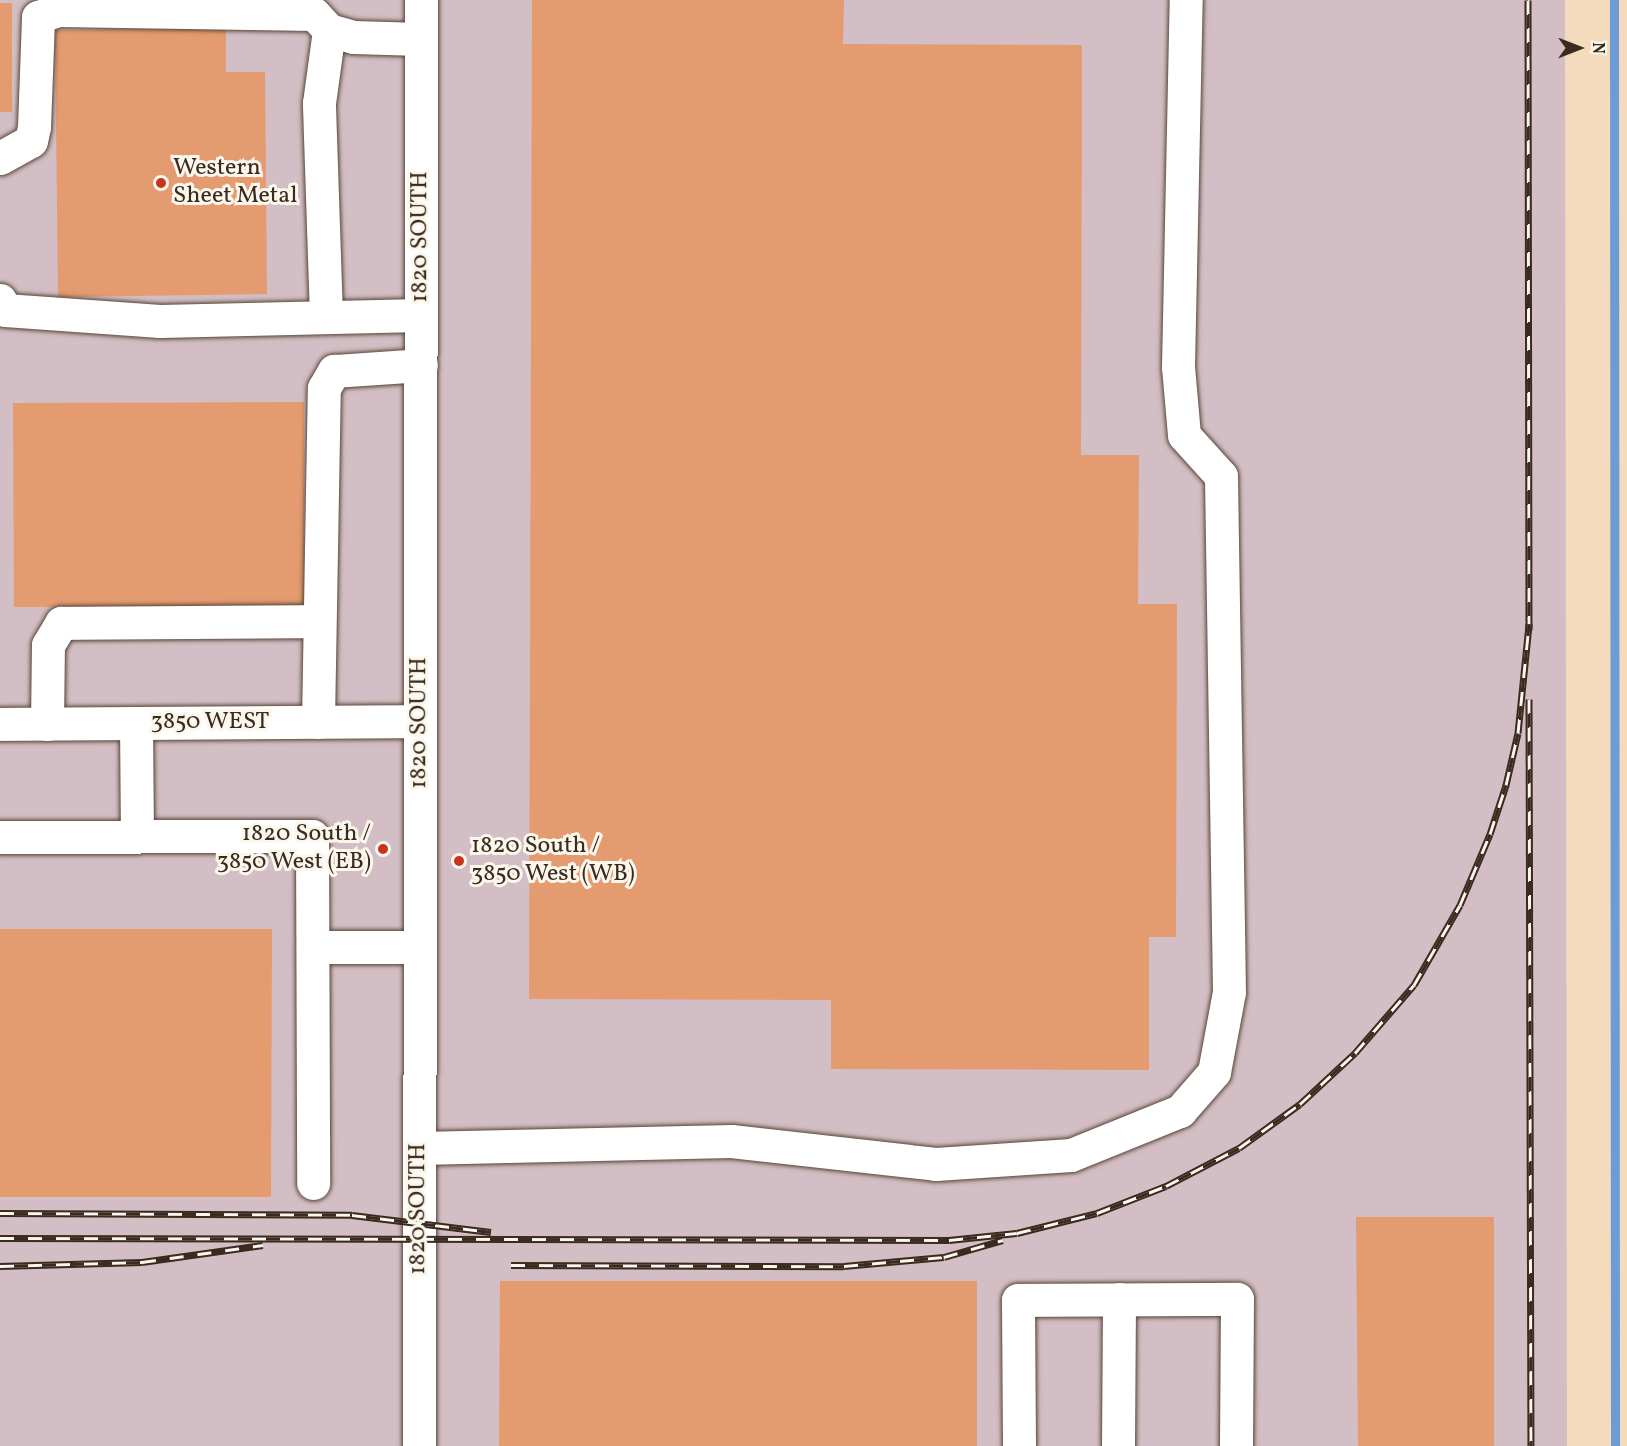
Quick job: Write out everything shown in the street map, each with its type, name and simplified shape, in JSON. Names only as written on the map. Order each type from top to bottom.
[{"type":"street","name":"1820 SOUTH","points":[[419,1446],[421,0]]},
{"type":"street","points":[[419,1148],[731,1141],[936,1164],[1071,1155],[1180,1111],[1214,1072],[1229,992],[1221,476],[1184,435],[1178,367],[1186,0]]},
{"type":"street","points":[[0,158],[31,141],[34,128],[38,18],[58,10],[314,14],[329,30],[353,37],[421,39]]},
{"type":"street","points":[[326,317],[319,103],[329,30]]},
{"type":"street","points":[[0,300],[5,310],[160,321],[421,315]]},
{"type":"street","points":[[318,722],[324,387],[334,371],[421,365]]},
{"type":"street","points":[[47,724],[48,645],[62,623],[320,621]]},
{"type":"street","name":"3850 WEST","points":[[0,724],[420,722]]},
{"type":"street","points":[[136,723],[137,836]]},
{"type":"street","points":[[0,837],[312,836],[313,1183]]},
{"type":"street","points":[[313,947],[420,947]]},
{"type":"street","points":[[1118,1446],[1119,1299]]},
{"type":"street","points":[[1019,1446],[1018,1300],[1237,1299],[1236,1446]]},
{"type":"shaded area","points":[[0,0],[1565,0],[1567,1446],[0,1446]]},
{"type":"building","points":[[532,0],[844,0],[843,44],[1082,45],[1081,455],[1139,455],[1138,604],[1177,604],[1176,937],[1149,937],[1149,1070],[831,1069],[831,1000],[529,999]]},
{"type":"building","points":[[0,3],[12,3],[12,112],[0,112]]},
{"type":"building","name":"Western Sheet Metal","points":[[226,28],[226,72],[265,72],[267,294],[58,297],[55,30]]},
{"type":"building","points":[[304,402],[304,607],[14,607],[13,403]]},
{"type":"building","points":[[0,929],[272,929],[271,1197],[0,1197]]},
{"type":"building","points":[[1356,1217],[1494,1217],[1494,1446],[1358,1446]]},
{"type":"building","points":[[500,1281],[977,1281],[977,1446],[499,1446]]},
{"type":"waterway","points":[[1614,0],[1615,1446]]},
{"type":"railway","points":[[1528,0],[1529,630]]},
{"type":"railway","points":[[0,1238],[949,1240],[1017,1233],[1097,1213],[1166,1186],[1239,1148],[1300,1104],[1355,1053],[1414,985],[1460,905],[1490,834],[1506,785],[1518,733],[1529,624]]},
{"type":"railway","points":[[1529,699],[1531,1446]]},
{"type":"railway","points":[[0,1213],[352,1215],[491,1232]]},
{"type":"railway","points":[[511,1265],[844,1266],[944,1257],[1003,1240]]},
{"type":"railway","points":[[0,1266],[142,1262],[263,1245]]},
{"type":"place","name":"Western Sheet Metal","points":[[161,183]]},
{"type":"place","name":"1820 South / 3850 West (EB)","points":[[383,849]]},
{"type":"place","name":"1820 South / 3850 West (WB)","points":[[459,861]]}]
